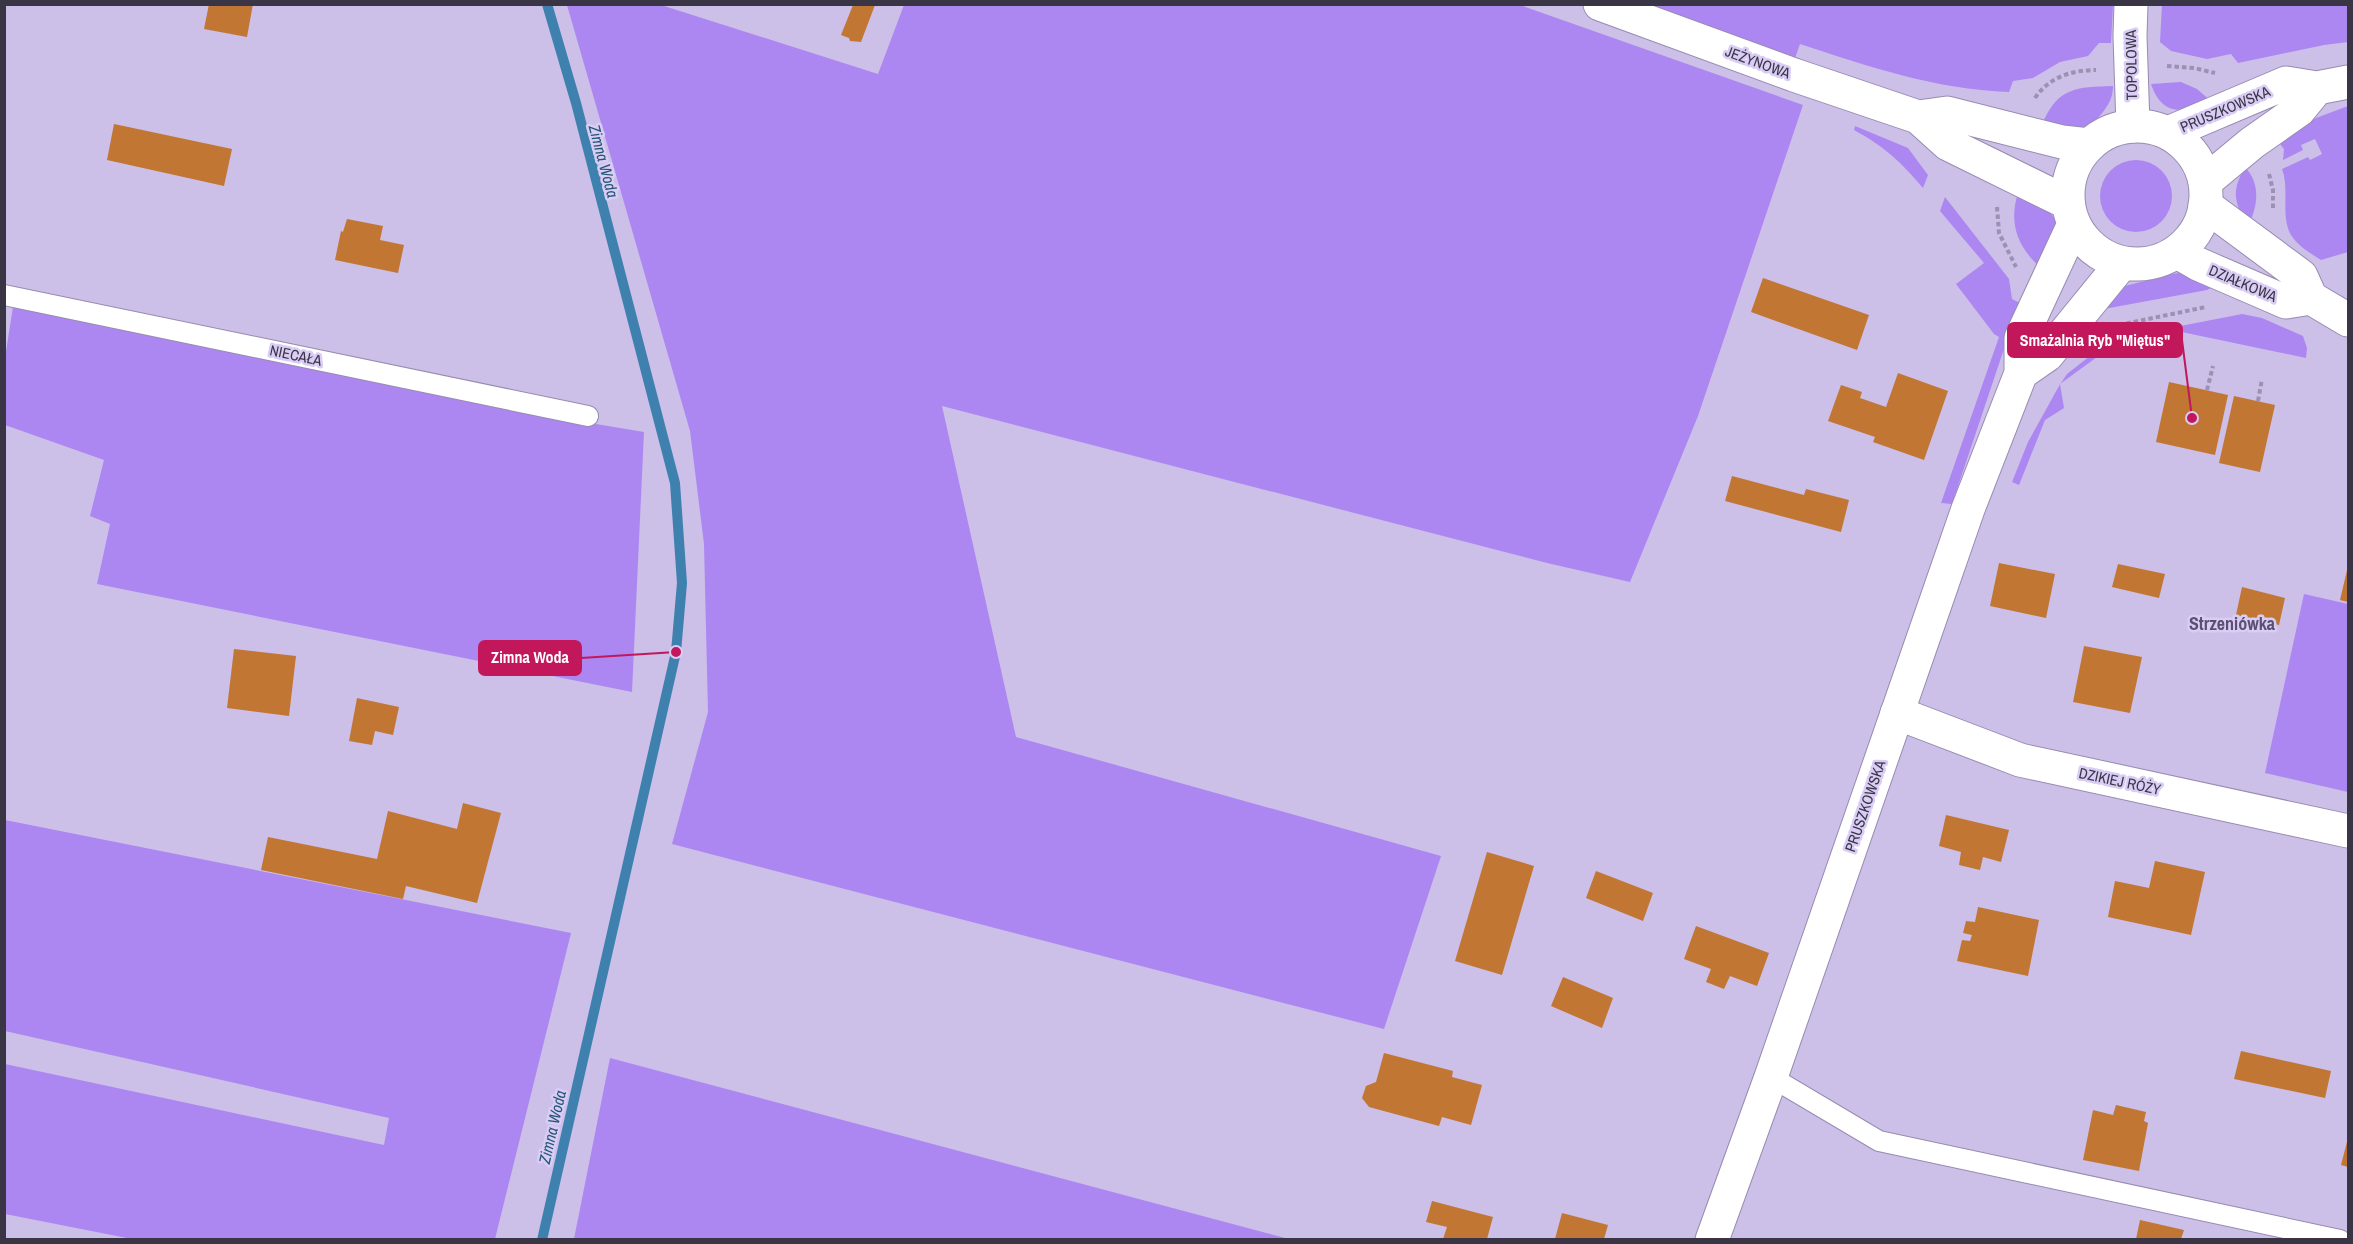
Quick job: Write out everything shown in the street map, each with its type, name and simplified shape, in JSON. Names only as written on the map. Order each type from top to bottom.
[{"type":"street","name":"JEŻYNOWA","points":[[1600,4],[1794,75],[1918,117],[1948,144],[2071,214]]},
{"type":"street","name":"TOPOLOWA","points":[[2131,4],[2133,126]]},
{"type":"street","name":"PRUSZKOWSKA","points":[[2168,133],[2286,83],[2333,85]]},
{"type":"street","name":"PRUSZKOWSKA","points":[[2205,194],[2252,143],[2333,85]]},
{"type":"street","name":"JEŻYNOWA","points":[[1918,117],[1947,113],[2052,139],[2088,145]]},
{"type":"street","points":[[2133,126],[2145,126],[2168,133],[2185,146],[2198,162],[2205,194],[2196,231],[2177,252],[2151,263],[2137,265],[2107,258],[2082,238],[2071,214],[2068,187],[2078,158],[2088,145],[2102,135],[2133,126]]},
{"type":"street","points":[[2205,194],[2301,276],[2311,298],[2349,320]]},
{"type":"street","name":"PRUSZKOWSKA","points":[[1712,1239],[1771,1077],[1968,509],[2021,373],[2021,338],[2071,214]]},
{"type":"street","name":"DZIAŁKOWA","points":[[2177,252],[2198,264],[2286,302],[2311,298]]},
{"type":"street","points":[[2021,373],[2046,355],[2122,263]]},
{"type":"street","name":"DZIKIEJ RÓŻY","points":[[1897,713],[2020,760],[2349,831]]},
{"type":"lane","name":"NIECAŁA","points":[[4,295],[588,416]]},
{"type":"lane","points":[[1771,1077],[1880,1141],[2340,1239]]},
{"type":"path","points":[[2160,66],[2180,66],[2216,74]]},
{"type":"path","points":[[2034,99],[2048,84],[2064,75],[2078,71],[2100,70]]},
{"type":"path","points":[[2268,169],[2274,190],[2272,216]]},
{"type":"path","points":[[1999,197],[1996,206],[1999,232],[2010,258],[2020,272]]},
{"type":"path","points":[[2117,326],[2211,306]]},
{"type":"path","points":[[2207,390],[2212,366]]},
{"type":"path","points":[[2258,401],[2262,379]]},
{"type":"shaded area","points":[[567,5],[661,5],[878,74],[904,5],[1520,5],[1803,105],[1698,416],[1630,582],[1547,563],[942,406],[1016,737],[1441,856],[1384,1029],[672,844],[708,712],[704,544],[690,431]]},
{"type":"shaded area","points":[[1649,5],[2113,5],[2111,43],[2099,43],[2088,56],[2060,62],[2033,78],[2013,81],[2009,92],[1928,82],[1877,69],[1800,44],[1795,58]]},
{"type":"shaded area","points":[[2162,5],[2348,5],[2348,42],[2238,63],[2231,54],[2207,59],[2171,51],[2160,42]]},
{"type":"shaded area","points":[[2181,82],[2197,89],[2212,102],[2176,110],[2162,103],[2151,84]]},
{"type":"shaded area","points":[[2113,86],[2107,106],[2096,120],[2089,124],[2076,128],[2042,125],[2054,103],[2062,96],[2089,87]]},
{"type":"shaded area","points":[[2348,106],[2348,252],[2321,260],[2297,243],[2288,228],[2282,169],[2308,157],[2310,160],[2322,154],[2315,139],[2301,145],[2303,150],[2283,160],[2284,149],[2277,140],[2308,121]]},
{"type":"shaded area","points":[[1855,126],[1908,148],[1928,175],[1923,188],[1892,155],[1854,130]]},
{"type":"shaded area","points":[[2143,160],[2162,170],[2170,182],[2172,196],[2170,210],[2162,222],[2150,230],[2129,232],[2110,222],[2102,210],[2100,189],[2110,170],[2122,162]]},
{"type":"shaded area","points":[[2245,167],[2256,188],[2256,203],[2248,226],[2236,197],[2238,183]]},
{"type":"shaded area","points":[[2019,190],[2045,208],[2055,221],[2053,238],[2041,268],[2025,251],[2017,232],[2014,212]]},
{"type":"shaded area","points":[[1945,197],[2009,279],[2012,299],[2022,304],[2008,337],[1952,504],[1941,503],[1999,337],[1994,334],[1956,284],[1984,263],[1940,211]]},
{"type":"shaded area","points":[[2186,272],[2217,285],[2207,290],[2104,309],[2125,286]]},
{"type":"shaded area","points":[[13,307],[524,412],[644,432],[632,692],[97,584],[110,524],[90,516],[104,460],[5,425],[4,364]]},
{"type":"shaded area","points":[[2242,314],[2262,318],[2303,336],[2307,348],[2306,358],[2172,330],[2097,357],[2061,384],[2067,374],[2090,356],[2104,341]]},
{"type":"shaded area","points":[[2060,384],[2064,408],[2045,420],[2019,485],[2012,482],[2028,442]]},
{"type":"shaded area","points":[[2304,594],[2348,604],[2348,792],[2265,773]]},
{"type":"shaded area","points":[[5,820],[571,933],[495,1239],[132,1239],[5,1214],[5,1064],[384,1145],[389,1118],[5,1031]]},
{"type":"shaded area","points":[[610,1058],[1289,1239],[574,1239]]},
{"type":"building","points":[[209,4],[253,4],[247,37],[204,29]]},
{"type":"building","points":[[853,5],[875,5],[861,42],[850,41],[849,38],[841,35]]},
{"type":"building","points":[[114,124],[232,149],[224,186],[107,160]]},
{"type":"building","points":[[347,219],[383,226],[380,240],[404,245],[398,273],[335,260],[341,231],[343,232]]},
{"type":"building","points":[[1763,278],[1869,315],[1857,350],[1751,312]]},
{"type":"building","points":[[1898,373],[1948,391],[1924,460],[1873,442],[1875,437],[1828,421],[1841,385],[1862,392],[1860,398],[1886,407]]},
{"type":"building","points":[[2169,382],[2228,395],[2215,455],[2156,442]]},
{"type":"building","points":[[2234,396],[2275,405],[2260,472],[2219,463]]},
{"type":"building","points":[[1732,476],[1804,495],[1806,489],[1849,500],[1841,532],[1725,501]]},
{"type":"building","points":[[1999,563],[2055,574],[2046,618],[1990,606]]},
{"type":"building","points":[[2118,564],[2165,574],[2159,598],[2112,587]]},
{"type":"building","points":[[2348,566],[2348,602],[2340,600]]},
{"type":"building","points":[[2242,587],[2285,598],[2279,625],[2236,615]]},
{"type":"building","points":[[2084,646],[2142,657],[2130,713],[2073,702]]},
{"type":"building","points":[[234,649],[296,656],[289,716],[227,708]]},
{"type":"building","points":[[357,698],[399,707],[393,735],[375,731],[372,745],[349,741]]},
{"type":"building","points":[[463,803],[501,813],[477,903],[406,886],[403,899],[261,870],[268,837],[377,859],[388,811],[457,829]]},
{"type":"building","points":[[1946,815],[2009,830],[2001,862],[1983,857],[1980,870],[1959,865],[1961,852],[1939,846]]},
{"type":"building","points":[[1487,852],[1534,866],[1502,975],[1455,961]]},
{"type":"building","points":[[2155,861],[2205,872],[2191,935],[2108,917],[2115,881],[2149,888]]},
{"type":"building","points":[[1596,871],[1653,893],[1643,921],[1586,898]]},
{"type":"building","points":[[1978,907],[2039,920],[2028,976],[1957,961],[1962,940],[1970,941],[1972,935],[1963,933],[1966,921],[1975,922]]},
{"type":"building","points":[[1696,926],[1769,953],[1757,986],[1730,976],[1724,989],[1706,982],[1711,969],[1684,959]]},
{"type":"building","points":[[1563,977],[1613,998],[1602,1028],[1551,1006]]},
{"type":"building","points":[[2241,1051],[2331,1071],[2325,1098],[2234,1079]]},
{"type":"building","points":[[1384,1053],[1453,1071],[1452,1077],[1482,1085],[1471,1125],[1442,1117],[1439,1126],[1369,1107],[1362,1098],[1366,1086],[1376,1082]]},
{"type":"building","points":[[2116,1105],[2146,1112],[2144,1121],[2148,1123],[2139,1171],[2083,1160],[2093,1110],[2113,1115]]},
{"type":"building","points":[[2348,1138],[2348,1167],[2341,1165]]},
{"type":"building","points":[[1432,1201],[1493,1217],[1487,1239],[1443,1239],[1447,1227],[1426,1222]]},
{"type":"building","points":[[1562,1213],[1608,1225],[1604,1239],[1555,1239]]},
{"type":"building","points":[[2140,1220],[2184,1230],[2181,1239],[2136,1239]]},
{"type":"waterway","name":"Zimna Woda","points":[[542,1240],[676,652],[682,583],[675,483],[576,103],[547,4]]},
{"type":"place","name":"Smażalnia Ryb \"Miętus\"","points":[[2192,418]]},
{"type":"place","name":"Zimna Woda","points":[[676,652]]},
{"type":"district","name":"Strzeniówka","points":[[2232,623]]}]
